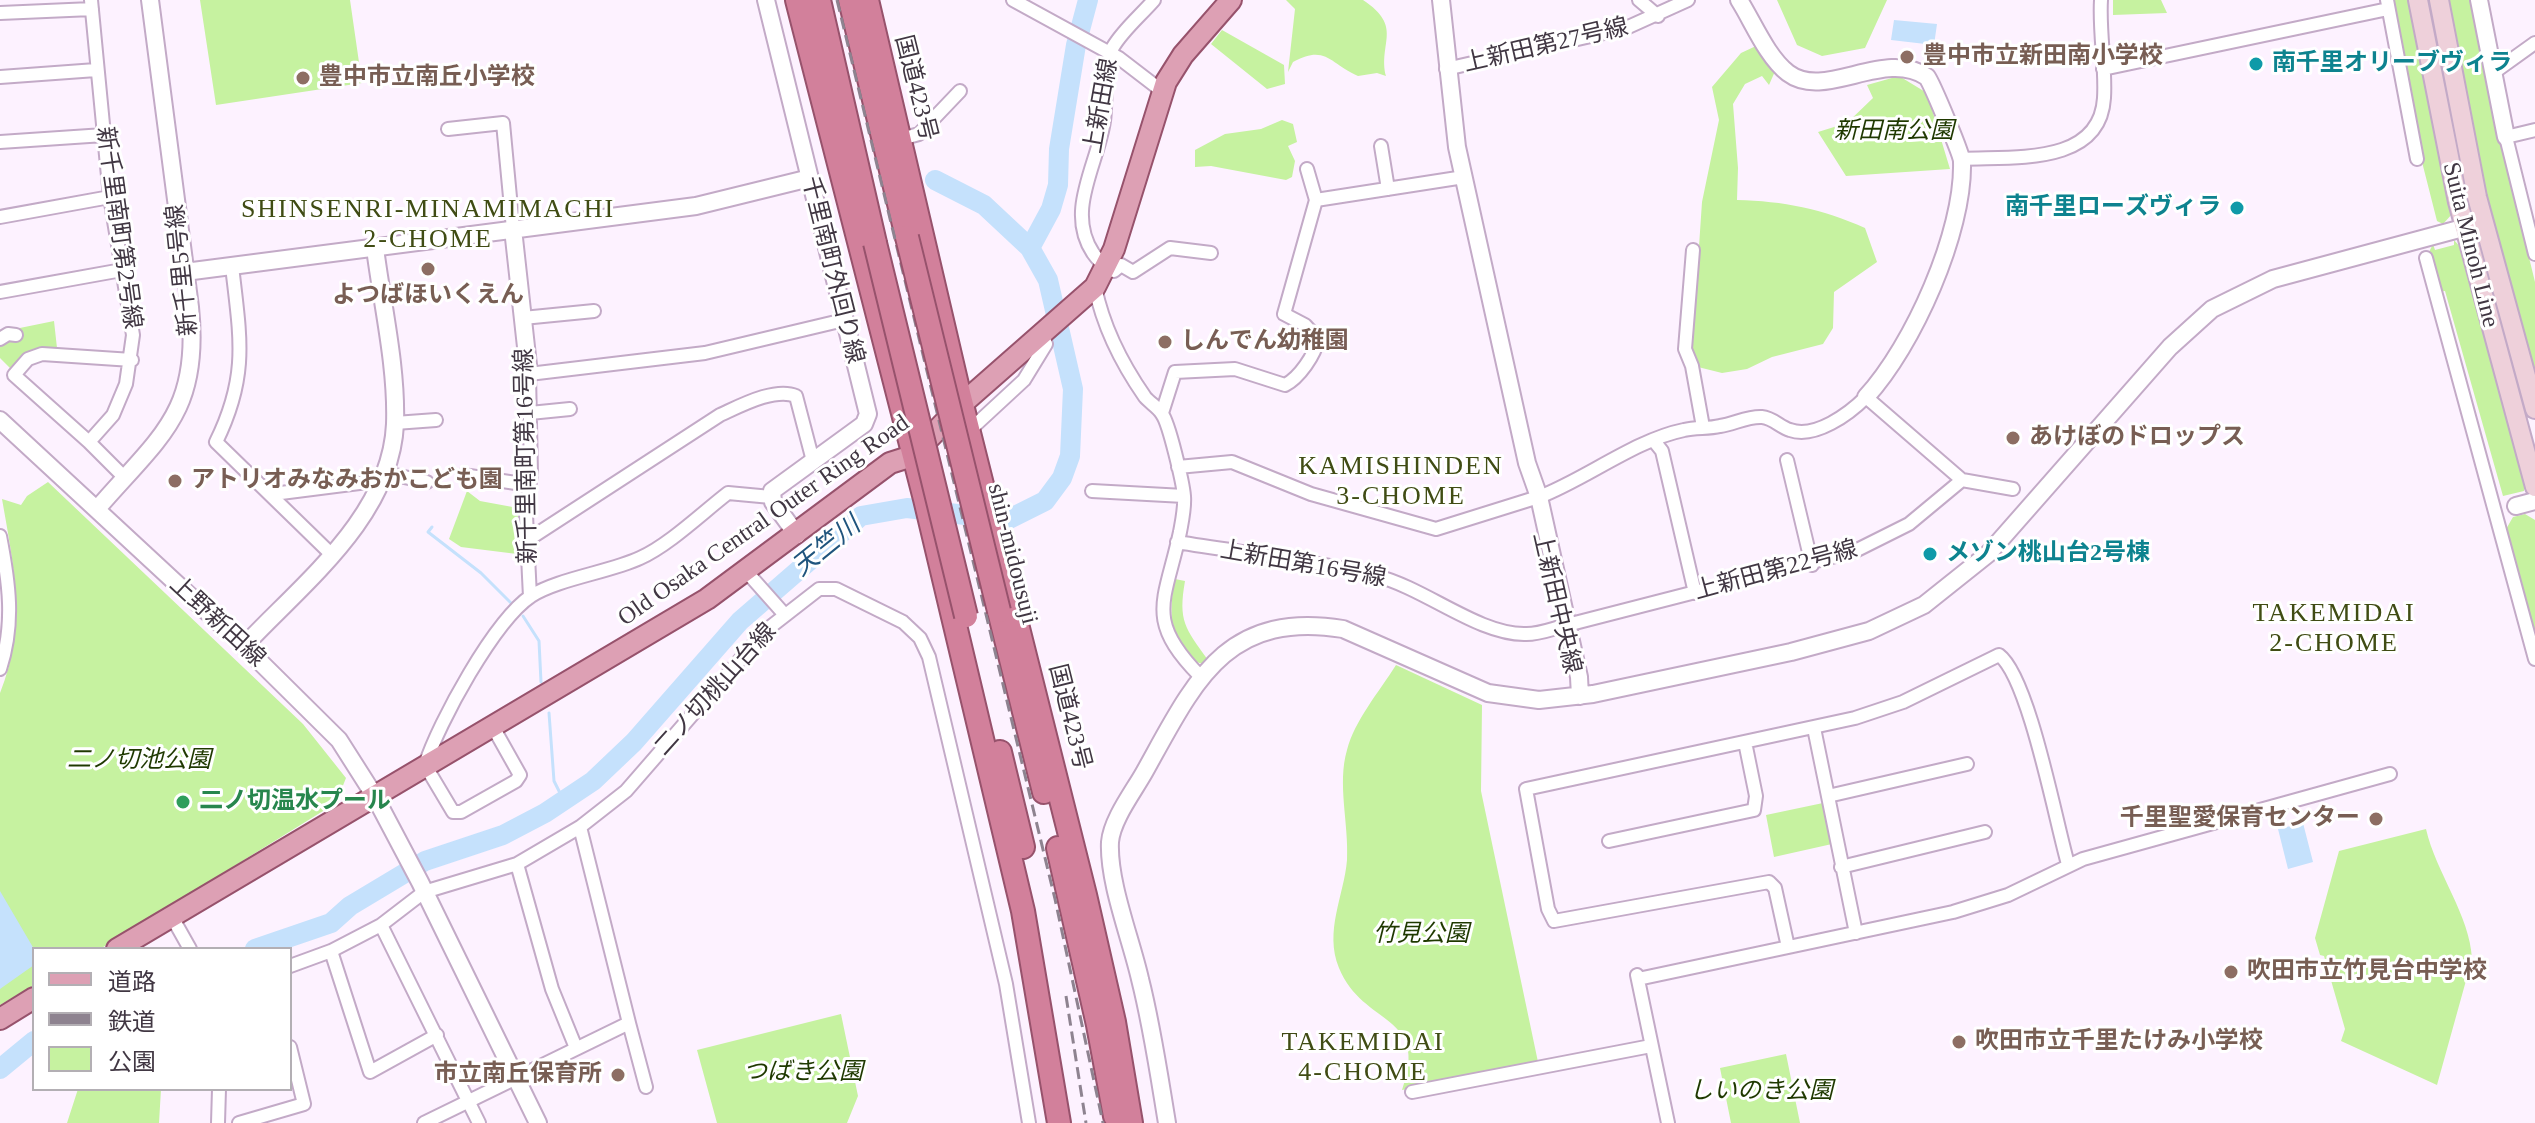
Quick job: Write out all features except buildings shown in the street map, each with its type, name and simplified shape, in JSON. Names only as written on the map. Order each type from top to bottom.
[{"type":"highway","points":[[797,0],[931,523],[1023,911],[1059,1123]]},
{"type":"highway","points":[[808,0],[839,94]]},
{"type":"highway","points":[[819,0],[839,94],[1015,812],[1060,1029],[1073,1123]]},
{"type":"highway","name":"shin-midousuji","points":[[850,0],[1047,802],[1098,1025],[1116,1123]]},
{"type":"highway","name":"国道423号","points":[[867,0],[1085,895],[1114,1022],[1131,1123]]},
{"type":"highway","points":[[1047,802],[1085,895]]},
{"type":"highway","points":[[1015,812],[1023,911]]},
{"type":"main road","name":"Old Osaka Central Outer Ring Road","points":[[120,947],[620,653],[797,535],[890,463],[912,456],[963,403],[1096,291],[1112,266],[1162,91],[1183,55],[1231,0]]},
{"type":"main road","name":"Suita Minoh Line","points":[[2418,0],[2464,227],[2535,487]]},
{"type":"main road","name":"Suita Minoh Line","points":[[2439,0],[2444,42],[2484,222],[2535,409]]},
{"type":"main road","points":[[0,1019],[32,999]]},
{"type":"street","name":"新千里5号線","points":[[97,509],[161,440],[186,388],[192,344],[150,0]]},
{"type":"street","name":"千里南町外回り線","points":[[766,0],[868,417],[864,424],[777,486],[771,497]]},
{"type":"street","points":[[1013,0],[1111,53],[1162,91]]},
{"type":"street","name":"上新田線","points":[[1112,266],[1090,247],[1084,230],[1083,194],[1104,125],[1111,53],[1154,0]]},
{"type":"street","name":"上新田中央線","points":[[1441,0],[1446,69],[1464,177],[1527,463],[1525,467],[1535,498],[1580,696]]},
{"type":"street","points":[[1639,0],[1658,16]]},
{"type":"street","name":"上新田第27号線","points":[[1446,69],[1609,33],[1658,16],[1688,0]]},
{"type":"street","points":[[1178,467],[1232,462],[1337,503],[1436,529],[1562,489],[1679,431],[1757,417],[1797,432],[1813,430],[1848,413],[1866,397],[1897,356],[1927,299],[1948,237],[1962,159],[1927,77],[1899,67],[1814,81],[1798,78],[1784,69],[1739,0]]},
{"type":"street","points":[[1962,159],[2060,152],[2079,143],[2095,126],[2102,110],[2101,0]]},
{"type":"street","points":[[2479,0],[2506,137],[2535,254]]},
{"type":"street","points":[[0,13],[92,4]]},
{"type":"street","name":"新千里南町第2号線","points":[[89,442],[113,415],[132,360],[133,335],[110,197],[92,4]]},
{"type":"street","points":[[2103,69],[2388,4],[2417,159]]},
{"type":"street","points":[[2493,73],[2535,43]]},
{"type":"street","points":[[0,77],[96,70]]},
{"type":"street","points":[[901,139],[919,134],[960,91]]},
{"type":"street","name":"新千里南町第16号線","points":[[448,129],[503,123],[529,374],[526,541],[530,597]]},
{"type":"street","points":[[2506,137],[2535,130]]},
{"type":"street","points":[[0,142],[104,135]]},
{"type":"street","points":[[1381,146],[1388,189]]},
{"type":"street","points":[[1162,413],[1175,372],[1235,369],[1285,385],[1296,378],[1316,348],[1318,339],[1305,325],[1285,316],[1284,311],[1316,200],[1307,169]]},
{"type":"street","points":[[1316,200],[1464,177]]},
{"type":"street","points":[[185,272],[696,206],[810,178]]},
{"type":"street","points":[[0,217],[110,197]]},
{"type":"street","points":[[1167,1123],[1150,1021],[1110,844],[1114,828],[1200,676],[1219,657],[1250,638],[1280,628],[1317,625],[1362,635],[1488,693],[1539,700],[1580,696],[1840,641],[1906,616],[1960,579],[1988,554],[2170,347],[2212,309],[2273,279],[2484,222]]},
{"type":"street","points":[[244,646],[366,513],[385,476],[395,423],[375,248]]},
{"type":"street","points":[[1112,266],[1133,272],[1170,248],[1211,253]]},
{"type":"street","points":[[1693,250],[1685,349],[1703,427]]},
{"type":"street","points":[[2426,258],[2535,659]]},
{"type":"street","points":[[232,266],[241,353],[239,376],[231,411],[216,442],[273,494],[331,554]]},
{"type":"street","points":[[0,292],[122,270]]},
{"type":"street","points":[[1096,291],[1103,321],[1140,389],[1162,413],[1178,467],[1184,496],[1164,595],[1163,622],[1175,650],[1200,676]]},
{"type":"street","points":[[523,318],[594,311]]},
{"type":"street","points":[[529,374],[705,353],[844,320]]},
{"type":"street","points":[[971,429],[1024,380],[1046,344],[1052,326]]},
{"type":"street","points":[[0,339],[8,334],[16,335]]},
{"type":"street","points":[[125,478],[14,375],[28,359],[42,354],[132,360]]},
{"type":"street","points":[[526,541],[720,415],[754,401],[783,394],[796,396],[813,461]]},
{"type":"street","points":[[1866,397],[1962,480],[2013,489]]},
{"type":"street","points":[[530,413],[570,409]]},
{"type":"street","name":"上野新田線","points":[[0,420],[244,646],[339,740],[374,795],[422,887]]},
{"type":"street","points":[[395,423],[436,420]]},
{"type":"street","points":[[1654,441],[1662,451],[1695,593]]},
{"type":"street","points":[[1787,460],[1812,565]]},
{"type":"street","points":[[463,475],[529,485]]},
{"type":"street","points":[[273,494],[385,476],[427,482]]},
{"type":"street","name":"上新田第22号線","points":[[1564,626],[1812,565],[1893,534],[1962,480]]},
{"type":"street","points":[[1092,491],[1184,496]]},
{"type":"street","points":[[493,727],[520,775],[516,781],[461,812],[453,812],[425,765],[452,706],[506,622],[530,597],[639,559],[728,493],[771,497],[797,535]]},
{"type":"street","points":[[2495,511],[2535,501]]},
{"type":"street","points":[[0,536],[10,591],[10,617],[0,669]]},
{"type":"street","name":"上新田第16号線","points":[[1177,542],[1390,580],[1506,632],[1530,634],[1564,626]]},
{"type":"street","points":[[745,570],[785,615]]},
{"type":"street","name":"二ノ切桃山台線","points":[[292,965],[331,951],[381,925],[422,887],[517,864],[580,827],[626,791],[765,631],[819,589],[836,589],[903,622],[920,638],[937,691],[1002,969],[1029,1123]]},
{"type":"street","points":[[1788,947],[1775,888],[1769,882],[1554,921],[1525,797],[1526,789],[1536,784],[1814,728],[1892,706],[1989,657],[2001,656],[2023,698],[2068,864]]},
{"type":"street","points":[[1814,728],[1856,933]]},
{"type":"street","points":[[1609,841],[1754,810],[1756,796],[1745,742]]},
{"type":"street","points":[[1828,796],[1967,764]]},
{"type":"street","points":[[1668,1123],[1638,977],[1856,933],[1985,903],[2068,864],[2390,774]]},
{"type":"street","points":[[580,827],[646,1087]]},
{"type":"street","points":[[1841,867],[1985,832]]},
{"type":"street","points":[[517,864],[552,989],[576,1048]]},
{"type":"street","points":[[422,887],[538,1123]]},
{"type":"street","points":[[172,917],[189,947]]},
{"type":"street","points":[[381,925],[479,1123]]},
{"type":"street","points":[[331,951],[370,1072],[437,1035]]},
{"type":"street","points":[[424,1123],[629,1023]]},
{"type":"street","points":[[1412,1092],[1651,1046]]},
{"type":"street","points":[[239,1123],[304,1104],[292,1055]]},
{"type":"street","points":[[218,1123],[219,1091]]},
{"type":"green space","points":[[200,0],[350,0],[362,83],[216,105]]},
{"type":"green space","points":[[1286,0],[1363,0],[1383,19],[1386,27],[1386,76],[1377,73],[1358,76],[1321,55],[1293,62],[1288,72],[1295,9]]},
{"type":"green space","points":[[1777,0],[1887,0],[1865,48],[1822,56],[1797,45]]},
{"type":"green space","points":[[2113,0],[2161,0],[2167,13],[2113,15]]},
{"type":"green space","points":[[2392,0],[2411,0],[2453,213],[2443,224],[2437,221],[2421,158]]},
{"type":"green space","points":[[2446,0],[2473,0],[2495,119],[2535,282],[2535,380],[2485,199]]},
{"type":"green space","points":[[1222,30],[1284,65],[1285,84],[1267,89],[1211,44]]},
{"type":"green space","points":[[1756,46],[1776,69],[1769,85],[1762,76],[1745,84],[1733,104],[1737,200],[1802,207],[1865,228],[1877,262],[1834,292],[1833,328],[1823,344],[1772,357],[1747,369],[1722,373],[1698,367],[1692,350],[1702,202],[1719,120],[1712,87],[1741,53]]},
{"type":"green space","name":"新田南公園","points":[[1899,76],[1927,93],[1950,169],[1846,176],[1818,132],[1847,123],[1873,98],[1867,85]]},
{"type":"green space","points":[[1282,120],[1293,124],[1297,142],[1288,146],[1295,161],[1292,177],[1286,180],[1211,166],[1195,167],[1195,150],[1225,134],[1261,129]]},
{"type":"green space","points":[[2454,240],[2462,249],[2525,485],[2524,491],[2503,496],[2445,291],[2438,292],[2428,254],[2433,244],[2435,250],[2454,245]]},
{"type":"green space","points":[[54,321],[57,348],[27,354],[10,368],[0,358],[0,335]]},
{"type":"green space","name":"二ノ切池公園","points":[[48,482],[303,724],[346,778],[336,803],[103,947],[32,947],[32,986],[0,1005],[0,693],[8,669],[16,621],[14,573],[2,499],[21,505],[27,496]]},
{"type":"green space","points":[[467,491],[480,501],[518,508],[517,554],[461,547],[449,539]]},
{"type":"green space","points":[[2525,514],[2535,520],[2535,641],[2505,531],[2513,517]]},
{"type":"green space","points":[[1175,579],[1185,581],[1182,606],[1185,624],[1208,660],[1204,664],[1192,660],[1177,641],[1172,616]]},
{"type":"green space","name":"竹見公園","points":[[1396,665],[1482,705],[1481,791],[1538,1062],[1402,1090],[1408,1065],[1407,1047],[1401,1033],[1350,987],[1339,968],[1334,941],[1347,860],[1344,763],[1362,717]]},
{"type":"green space","points":[[1823,803],[1832,844],[1774,857],[1766,815]]},
{"type":"green space","points":[[2426,829],[2465,926],[2472,959],[2437,1085],[2341,1041],[2345,1029],[2324,956],[2320,955],[2315,938],[2339,851]]},
{"type":"green space","name":"つばき公園","points":[[841,1014],[858,1096],[847,1123],[717,1123],[697,1050]]},
{"type":"green space","name":"しいのき公園","points":[[1786,1054],[1800,1123],[1731,1123],[1720,1068]]},
{"type":"green space","points":[[77,1091],[161,1091],[159,1123],[67,1123]]},
{"type":"water","points":[[1894,20],[1937,24],[1934,45],[1891,40]]},
{"type":"water","points":[[2303,823],[2313,862],[2288,869],[2278,829]]},
{"type":"water","points":[[0,891],[33,947],[32,966],[0,989]]},
{"type":"waterway","name":"天竺川","points":[[261,947],[331,923],[350,906],[425,861],[503,835],[545,813],[593,781],[634,742],[740,621],[861,516],[907,508],[1007,520],[1045,501],[1062,478],[1070,456],[1073,389],[1048,280],[1030,248],[1051,209],[1058,185],[1059,149],[1076,45],[1088,0]]},
{"type":"waterway","points":[[935,180],[984,205],[1030,248]]},
{"type":"waterway","points":[[432,527],[428,532],[481,573],[511,603]]},
{"type":"waterway","points":[[523,616],[539,641],[541,682]]},
{"type":"waterway","points":[[549,713],[554,781],[564,801]]},
{"type":"waterway","name":"天竺川","points":[[0,1069],[32,1043]]},
{"type":"railway","points":[[837,0],[1055,899],[1103,1123]]},
{"type":"railway","points":[[1066,996],[1086,1123]]},
{"type":"place","name":"豊中市立新田南小学校","points":[[1907,57]]},
{"type":"place","name":"南千里オリーブヴィラ","points":[[2256,64]]},
{"type":"place","name":"豊中市立南丘小学校","points":[[303,78]]},
{"type":"place","name":"南千里ローズヴィラ","points":[[2237,208]]},
{"type":"place","name":"よつばほいくえん","points":[[428,269]]},
{"type":"place","name":"しんでん幼稚園","points":[[1165,342]]},
{"type":"place","name":"あけぼのドロップス","points":[[2013,438]]},
{"type":"place","name":"アトリオみなみおかこども園","points":[[175,481]]},
{"type":"place","name":"メゾン桃山台2号棟","points":[[1930,554]]},
{"type":"place","name":"二ノ切温水プール","points":[[183,802]]},
{"type":"place","name":"千里聖愛保育センター","points":[[2376,819]]},
{"type":"place","name":"吹田市立竹見台中学校","points":[[2231,972]]},
{"type":"place","name":"吹田市立千里たけみ小学校","points":[[1959,1042]]},
{"type":"place","name":"市立南丘保育所","points":[[618,1075]]},
{"type":"district","name":"SHINSENRI-MINAMIMACHI 2-CHOME","points":[[428,225]]},
{"type":"district","name":"KAMISHINDEN 3-CHOME","points":[[1401,482]]},
{"type":"district","name":"TAKEMIDAI 2-CHOME","points":[[2334,629]]},
{"type":"district","name":"TAKEMIDAI 4-CHOME","points":[[1363,1058]]}]
